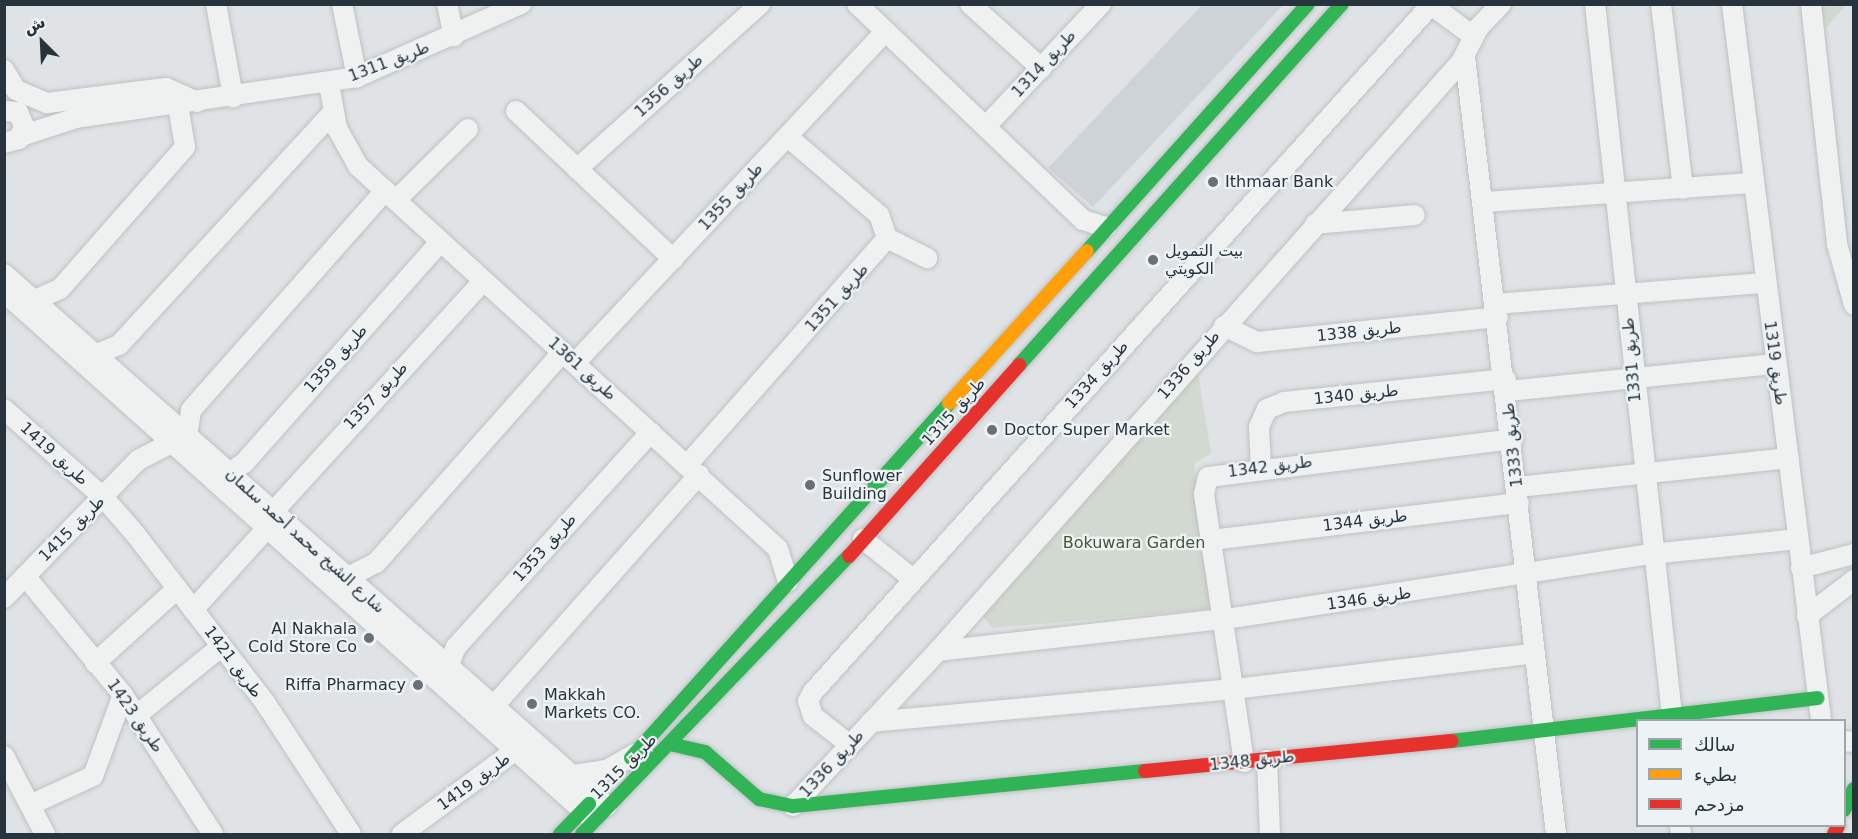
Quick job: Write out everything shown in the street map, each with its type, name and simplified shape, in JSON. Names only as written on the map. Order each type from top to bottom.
[{"type":"street","points":[[216,4],[233,97]]},
{"type":"street","points":[[342,4],[357,77]]},
{"type":"street","points":[[447,4],[454,36]]},
{"type":"street","name":"طريق 1311","points":[[10,141],[76,118],[329,84],[357,77],[454,36],[521,4]]},
{"type":"street","name":"طريق 1356","points":[[577,169],[760,4]]},
{"type":"street","points":[[857,4],[988,124],[1083,220],[1106,226]]},
{"type":"street","points":[[970,4],[1041,68]]},
{"type":"street","name":"طريق 1314","points":[[988,124],[1101,4]]},
{"type":"street","name":"طريق 1315","points":[[592,814],[635,754],[1106,226],[1308,4]]},
{"type":"street","name":"طريق 1315","points":[[559,834],[592,814],[685,729],[863,539],[1342,4]]},
{"type":"street","points":[[1431,4],[1473,36]]},
{"type":"street","name":"طريق 1334","points":[[850,745],[813,716],[810,696],[1431,4]]},
{"type":"street","name":"طريق 1336","points":[[792,806],[938,651],[1465,57],[1473,36],[1501,4]]},
{"type":"street","name":"طريق 1331","points":[[1595,4],[1651,554],[1672,718]]},
{"type":"street","points":[[1661,4],[1683,189]]},
{"type":"street","name":"طريق 1319","points":[[1732,4],[1751,183],[1821,719]]},
{"type":"street","points":[[1811,4],[1837,243],[1854,305]]},
{"type":"street","name":"طريق 1355","points":[[346,578],[376,563],[570,357],[674,259],[886,31]]},
{"type":"street","name":"طريق 1333","points":[[1465,57],[1507,385],[1526,577],[1556,834]]},
{"type":"street","points":[[4,70],[16,90],[46,103],[166,88],[187,103],[185,147],[60,289],[35,300]]},
{"type":"street","name":"طريق 1361","points":[[329,84],[332,113],[349,154],[390,196],[482,282],[570,357],[694,469],[778,549],[788,582]]},
{"type":"street","points":[[10,109],[10,141]]},
{"type":"street","name":"طريق 1311","points":[[10,109],[76,118]]},
{"type":"street","points":[[516,111],[674,259]]},
{"type":"street","points":[[95,355],[118,345],[332,113]]},
{"type":"street","points":[[172,432],[390,196],[468,129]]},
{"type":"street","points":[[788,137],[879,215],[887,238],[927,258]]},
{"type":"street","points":[[1485,202],[1751,183]]},
{"type":"street","points":[[1315,224],[1414,215]]},
{"type":"street","name":"طريق 1351","points":[[492,708],[887,238]]},
{"type":"street","name":"طريق 1359","points":[[229,473],[244,463],[440,242]]},
{"type":"street","name":"شارع الشيخ محمد أحمد سلمان","points":[[4,274],[95,355],[172,432],[229,473],[271,519],[346,578],[492,708],[574,775],[592,814]]},
{"type":"street","name":"طريق 1357","points":[[194,610],[271,519],[280,498],[482,282]]},
{"type":"street","name":"طريق 1338","points":[[1224,326],[1257,342],[1626,295],[1764,283]]},
{"type":"street","name":"شارع الشيخ محمد أحمد سلمان","points":[[4,292],[172,432],[271,519],[552,784],[592,814]]},
{"type":"street","name":"طريق 1340","points":[[1261,467],[1259,427],[1268,409],[1284,402],[1507,385],[1633,380],[1774,364]]},
{"type":"street","name":"طريق 1419","points":[[4,409],[104,498]]},
{"type":"street","name":"طريق 1415","points":[[5,597],[104,498],[138,460],[172,432]]},
{"type":"street","name":"طريق 1353","points":[[447,669],[456,647],[651,432]]},
{"type":"street","name":"طريق 1342","points":[[1244,762],[1225,620],[1204,494],[1208,477],[1261,467],[1513,439]]},
{"type":"street","name":"طريق 1344","points":[[1211,540],[1518,495],[1643,474],[1788,458]]},
{"type":"street","name":"طريق 1421","points":[[104,498],[222,646],[351,834]]},
{"type":"street","name":"طريق 1346","points":[[938,651],[1225,620],[1526,577],[1651,554],[1798,538]]},
{"type":"street","points":[[863,539],[913,579]]},
{"type":"street","points":[[778,549],[815,551]]},
{"type":"street","points":[[1801,568],[1854,554]]},
{"type":"street","name":"طريق 1355","points":[[367,598],[376,563]]},
{"type":"street","name":"طريق 1423","points":[[25,576],[123,695],[213,834]]},
{"type":"street","points":[[1807,616],[1854,580]]},
{"type":"street","points":[[95,663],[177,589]]},
{"type":"street","points":[[137,715],[222,646]]},
{"type":"street","name":"طريق 1336","points":[[871,722],[1235,689],[1535,653]]},
{"type":"street","points":[[30,805],[93,776],[123,695]]},
{"type":"street","name":"طريق 1348","points":[[1672,718],[1817,698]]},
{"type":"street","name":"طريق 1348","points":[[670,744],[705,752],[759,799],[792,806],[1636,722]]},
{"type":"street","points":[[661,726],[685,729]]},
{"type":"street","name":"طريق 1348","points":[[685,729],[701,740],[705,752]]},
{"type":"street","name":"طريق 1419","points":[[402,834],[516,750]]},
{"type":"street","points":[[574,775],[607,770],[635,754]]},
{"type":"street","points":[[5,758],[45,834]]},
{"type":"street","points":[[1267,760],[1270,834]]},
{"type":"street","points":[[552,784],[561,808],[559,834]]},
{"type":"street","points":[[1846,806],[1854,789]]},
{"type":"shaded area","points":[[1202,5],[1283,5],[1093,207],[1048,168]]},
{"type":"green space","points":[[1820,4],[1846,5],[1826,28]]},
{"type":"green space","name":"Bokuwara Garden","points":[[1197,367],[1211,453],[1194,464],[1213,609],[992,628],[979,611]]},
{"type":"traffic: fast","points":[[1087,251],[1308,4]]},
{"type":"traffic: fast","points":[[1019,365],[1342,4]]},
{"type":"traffic: fast","points":[[631,758],[949,403]]},
{"type":"traffic: fast","points":[[582,834],[849,556]]},
{"type":"traffic: fast","points":[[1639,719],[1817,698]]},
{"type":"traffic: fast","points":[[1452,741],[1636,719]]},
{"type":"traffic: fast","points":[[670,744],[705,752],[759,799],[793,806],[1145,771]]},
{"type":"traffic: fast","points":[[1846,806],[1854,789]]},
{"type":"traffic: fast","points":[[560,834],[589,804]]},
{"type":"traffic: slow","points":[[949,403],[1087,251]]},
{"type":"traffic: jam","points":[[849,556],[1019,365]]},
{"type":"traffic: jam","points":[[1145,771],[1452,741]]},
{"type":"traffic: jam","points":[[1834,834],[1838,827]]},
{"type":"place","name":"Ithmaar Bank","points":[[1213,182]]},
{"type":"place","name":"بيت التمويل الكويتي","points":[[1153,260]]},
{"type":"place","name":"Doctor Super Market","points":[[992,430]]},
{"type":"place","name":"Sunflower Building","points":[[810,485]]},
{"type":"place","name":"Al Nakhala Cold Store Co","points":[[369,638]]},
{"type":"place","name":"Riffa Pharmacy","points":[[418,685]]},
{"type":"place","name":"Makkah Markets CO.","points":[[532,704]]}]
